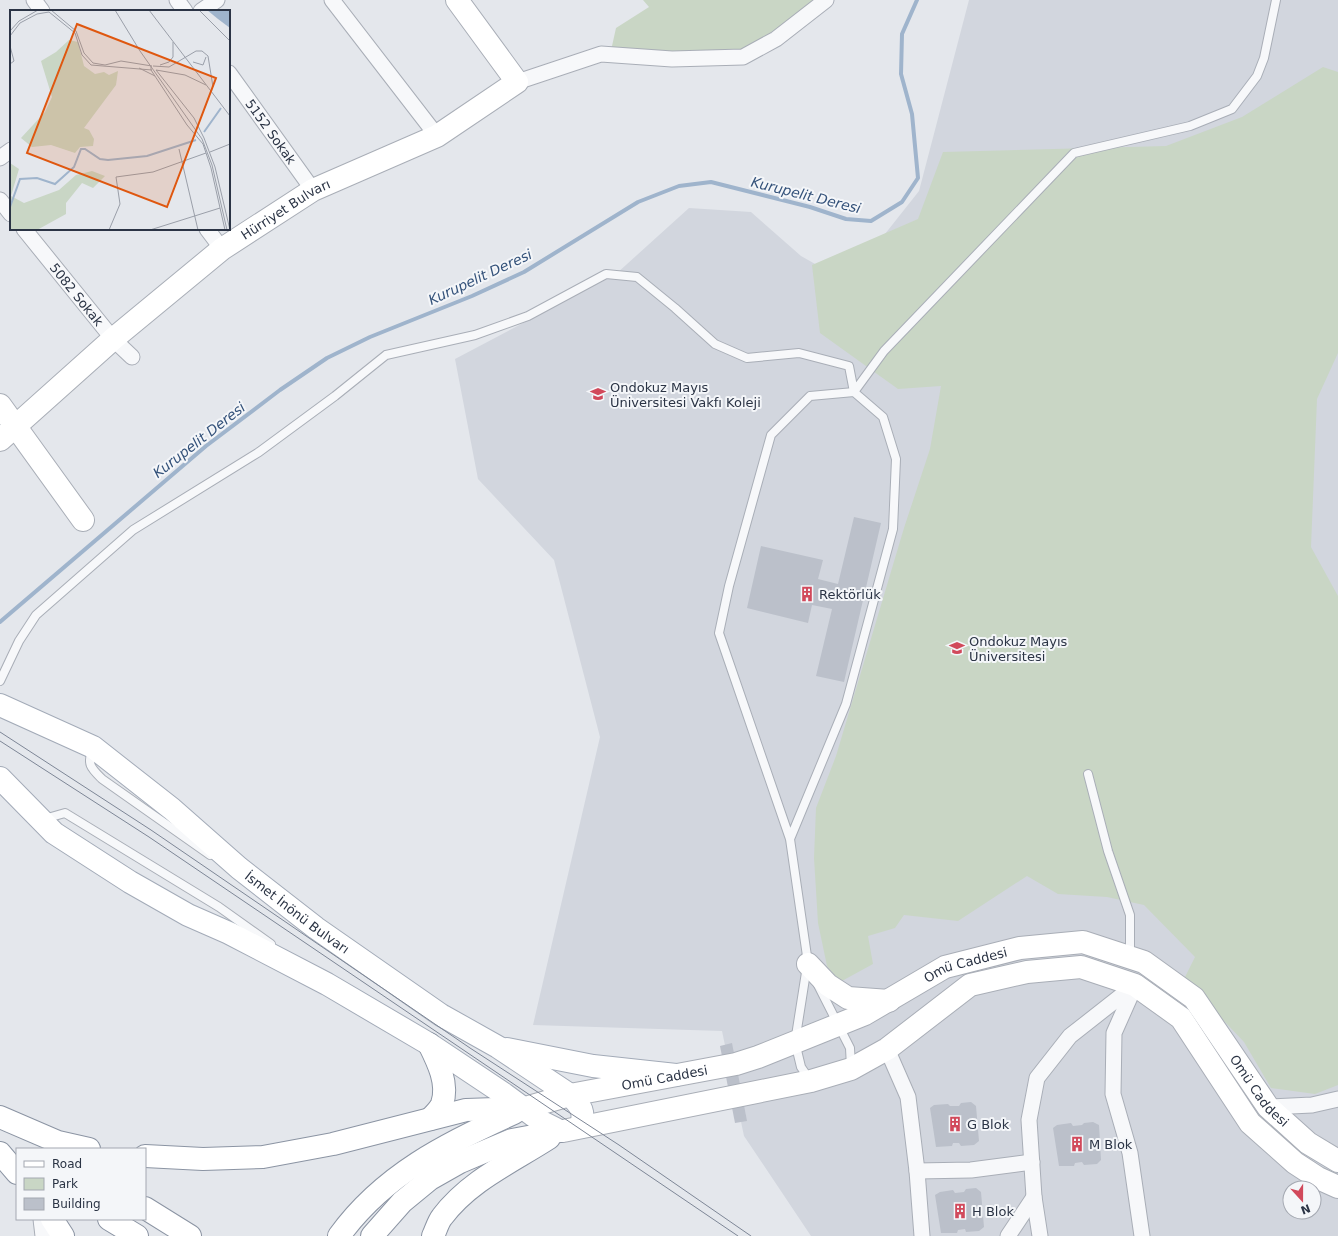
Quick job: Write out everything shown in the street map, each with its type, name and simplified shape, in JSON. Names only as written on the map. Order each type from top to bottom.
[{"type":"main road","points":[[457,0],[517,82]]},
{"type":"main road","name":"Hürriyet Bulvarı","points":[[8,434],[113,339],[222,249],[313,190],[437,136],[517,82]]},
{"type":"main road","points":[[0,404],[8,434],[83,520]]},
{"type":"main road","name":"İsmet İnönü Bulvarı","points":[[0,705],[93,747],[172,809],[239,868],[316,928],[441,1015],[498,1047],[570,1095],[579,1104],[584,1115],[570,1129]]},
{"type":"main road","points":[[0,778],[54,833],[130,882],[188,915],[229,933],[327,984],[429,1044],[525,1108],[542,1122],[570,1129]]},
{"type":"main road","name":"Omü Caddesi","points":[[525,1108],[570,1095],[736,1064],[839,1025],[889,1001],[945,967],[1020,948],[1083,942],[1144,962],[1194,998],[1268,1107],[1308,1143],[1338,1161]]},
{"type":"main road","points":[[808,964],[828,985],[848,998],[889,1001]]},
{"type":"main road","name":"Omü Caddesi","points":[[372,1236],[402,1202],[430,1179],[460,1162],[512,1140],[811,1081],[851,1069],[887,1049],[970,984],[1027,972],[1081,967],[1135,985],[1181,1018],[1250,1123],[1295,1163],[1318,1178],[1338,1187]]},
{"type":"main road","points":[[429,1044],[442,1077],[444,1091],[442,1106],[430,1119]]},
{"type":"main road","points":[[498,1047],[593,1066],[676,1075]]},
{"type":"main road","points":[[146,1156],[203,1159],[263,1157],[333,1144],[466,1110],[525,1108]]},
{"type":"main road","points":[[339,1236],[350,1221],[385,1187],[409,1167],[461,1137],[525,1108]]},
{"type":"main road","points":[[0,1118],[46,1148]]},
{"type":"main road","points":[[0,1118],[58,1142],[85,1148]]},
{"type":"main road","points":[[433,1236],[442,1217],[465,1192],[501,1166],[570,1129]]},
{"type":"main road","points":[[0,1153],[16,1162]]},
{"type":"main road","points":[[0,1153],[16,1172]]},
{"type":"main road","points":[[146,1209],[190,1236]]},
{"type":"main road","points":[[53,1220],[63,1236]]},
{"type":"main road","points":[[111,1220],[137,1236]]},
{"type":"street","points":[[34,0],[41,10]]},
{"type":"street","points":[[177,0],[184,10]]},
{"type":"street","points":[[202,10],[217,0]]},
{"type":"street","points":[[332,0],[437,136]]},
{"type":"street","points":[[517,82],[601,54],[672,59],[743,57],[776,40],[826,0]]},
{"type":"street","name":"5152 Sokak","points":[[230,74],[313,190]]},
{"type":"street","points":[[0,158],[10,151]]},
{"type":"street","points":[[0,200],[10,213]]},
{"type":"street","name":"5082 Sokak","points":[[25,230],[113,339],[132,357]]},
{"type":"street","points":[[207,230],[222,249]]},
{"type":"street","points":[[1040,1236],[1034,1197],[1029,1120],[1037,1078],[1070,1036],[1135,985]]},
{"type":"street","points":[[1135,985],[1114,1032],[1113,1094],[1130,1153],[1142,1236]]},
{"type":"street","points":[[887,1049],[908,1097],[917,1171],[922,1236]]},
{"type":"street","points":[[1268,1107],[1312,1105],[1338,1099]]},
{"type":"street","points":[[917,1171],[971,1170],[1032,1162]]},
{"type":"street","points":[[1008,1236],[1034,1197]]},
{"type":"street","points":[[41,1220],[43,1236]]},
{"type":"lane","points":[[811,1081],[801,1067],[795,1042],[808,964],[790,839],[718,633],[729,586],[771,435],[810,396],[854,392],[884,351],[1074,153],[1139,136],[1190,126],[1232,109],[1257,76],[1264,58],[1276,0]]},
{"type":"lane","points":[[0,681],[19,641],[36,615],[133,530],[259,452],[335,396],[386,355],[475,335],[528,316],[606,274],[637,277],[676,308],[714,344],[747,358],[799,353],[849,366],[854,392],[883,417],[896,459],[893,529],[846,704],[790,839]]},
{"type":"lane","points":[[1088,774],[1108,851],[1130,915],[1130,958]]},
{"type":"lane","points":[[808,964],[850,1048],[851,1069]]},
{"type":"shaded area","name":"Ondokuz Mayıs Üniversitesi","points":[[969,0],[1338,0],[1338,1236],[811,1236],[744,1136],[722,1031],[533,1025],[600,737],[554,560],[478,479],[455,359],[616,274],[689,208],[751,212],[801,256],[847,282],[919,191]]},
{"type":"green space","points":[[643,0],[826,0],[743,57],[610,55],[616,28],[649,7]]},
{"type":"green space","points":[[1323,67],[1338,72],[1338,353],[1317,399],[1311,547],[1338,596],[1338,1085],[1315,1094],[1271,1088],[1244,1042],[1184,979],[1195,957],[1144,905],[1107,897],[1058,894],[1027,876],[958,921],[904,915],[895,928],[868,936],[873,964],[840,982],[827,966],[818,923],[814,858],[816,808],[836,756],[904,528],[930,449],[941,386],[898,389],[820,333],[812,265],[918,219],[943,152],[1166,146],[1242,117]]},
{"type":"building","name":"Rektörlük","points":[[854,517],[881,523],[844,682],[816,676],[832,609],[812,605],[808,623],[747,608],[761,546],[823,560],[818,579],[838,584]]},
{"type":"building","points":[[732,1043],[747,1121],[735,1123],[720,1046]]},
{"type":"building","name":"G Blok","points":[[971,1102],[976,1106],[979,1141],[974,1145],[961,1146],[959,1143],[953,1143],[952,1146],[936,1147],[930,1108],[934,1105],[948,1104],[950,1106],[959,1106],[961,1103]]},
{"type":"building","name":"M Blok","points":[[1093,1122],[1099,1125],[1101,1160],[1097,1164],[1084,1165],[1082,1162],[1075,1163],[1074,1166],[1059,1166],[1053,1128],[1057,1125],[1071,1123],[1073,1126]]},
{"type":"building","name":"H Blok","points":[[976,1188],[981,1192],[984,1227],[979,1231],[966,1232],[965,1229],[958,1230],[957,1233],[941,1233],[935,1195],[940,1192],[953,1190],[955,1193],[964,1192],[966,1189]]},
{"type":"waterway","name":"Kurupelit Deresi","points":[[0,622],[206,446],[280,390],[327,358],[370,337],[472,296],[524,272],[638,202],[679,186],[711,182],[810,207],[846,219],[871,221],[902,202],[918,178],[912,114],[901,74],[902,34],[917,0]]},
{"type":"tram line","points":[[0,732],[151,830],[470,1048],[619,1145],[751,1236]]},
{"type":"tram line","points":[[0,741],[149,837],[738,1236]]},
{"type":"place","name":"Ondokuz Mayıs Üniversitesi Vakfı Koleji","points":[[598,394]]},
{"type":"place","name":"Rektörlük","points":[[807,594]]},
{"type":"place","name":"Ondokuz Mayıs Üniversitesi","points":[[957,648]]},
{"type":"place","name":"G Blok","points":[[955,1124]]},
{"type":"place","name":"M Blok","points":[[1077,1144]]},
{"type":"place","name":"H Blok","points":[[960,1211]]}]
